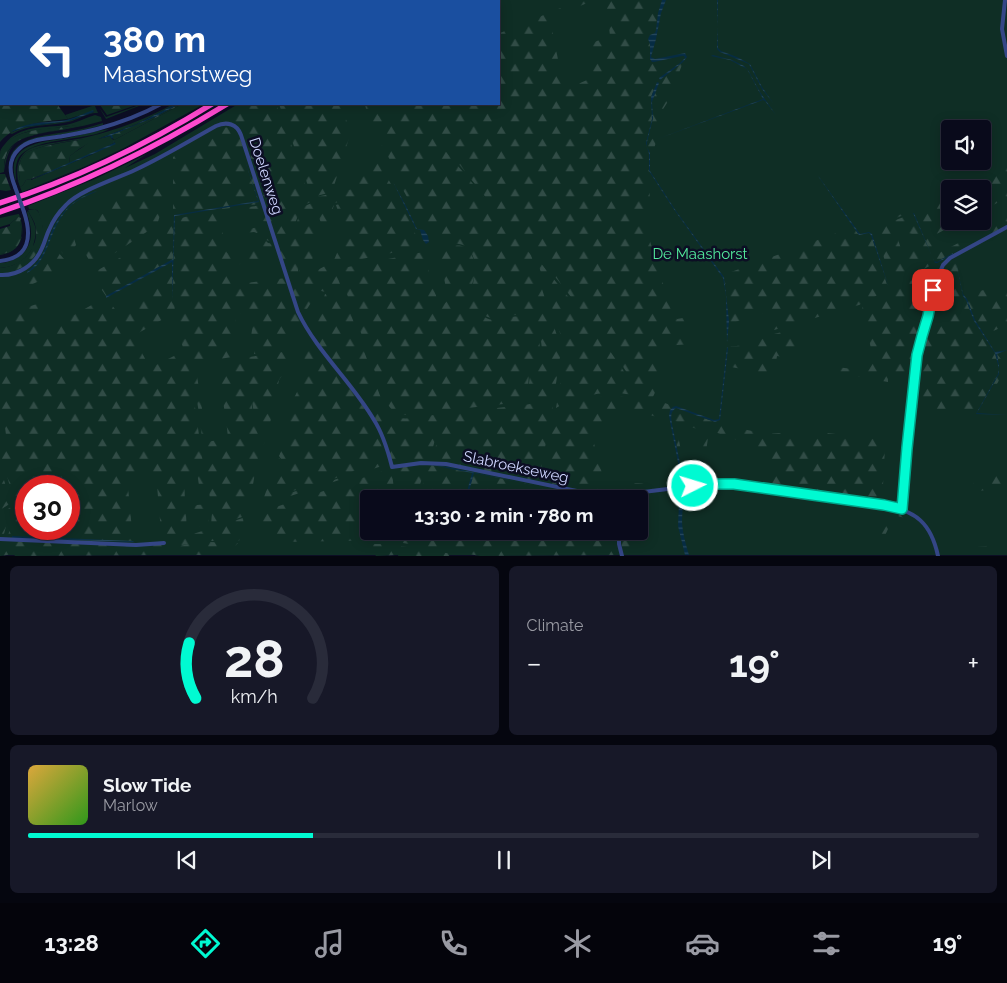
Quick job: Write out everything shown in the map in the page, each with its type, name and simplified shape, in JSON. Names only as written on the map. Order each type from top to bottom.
[{"type":"highway","points":[[0,204],[55,184],[117,156],[210,105]]},
{"type":"highway","points":[[0,212],[75,184],[144,151],[225,105]]},
{"type":"street","points":[[1005,0],[1002,29],[1007,56]]},
{"type":"street","points":[[0,261],[13,258],[21,252],[27,243],[29,231],[11,174],[11,165],[15,153],[23,146],[35,141],[98,129],[120,122],[159,105]]},
{"type":"street","name":"Doelenweg","points":[[0,275],[8,275],[24,269],[34,261],[41,252],[52,223],[72,200],[83,193],[136,170],[220,124],[233,125],[240,131],[298,312],[312,337],[362,400],[375,421],[392,467]]},
{"type":"street","points":[[938,556],[932,536],[927,528],[913,515],[902,509],[917,355],[936,280],[943,265],[953,256],[1007,228]]},
{"type":"street","name":"Slabroekseweg","points":[[392,467],[421,463],[446,464],[572,490]]},
{"type":"street","name":"Slabroekseweg","points":[[648,493],[708,484],[734,484],[902,509]]},
{"type":"street","points":[[0,539],[136,545],[164,543]]},
{"type":"street","points":[[620,540],[622,556]]},
{"type":"green space","name":"De Maashorst","points":[[500,0],[1007,0],[1007,555],[0,555],[0,269],[7,269],[27,261],[32,249],[26,257],[14,265],[0,268],[0,263],[18,257],[29,244],[31,232],[28,211],[35,228],[33,246],[43,228],[38,211],[29,209],[28,206],[95,179],[147,154],[125,168],[155,154],[236,105],[500,105]]},
{"type":"green space","points":[[580,0],[594,0],[550,19],[564,90],[594,77],[589,44],[610,36],[606,0],[662,0],[656,30],[655,33],[650,35],[649,40],[650,61],[662,61],[682,56],[685,57],[683,61],[687,58],[680,70],[674,92],[660,114],[656,127],[654,149],[650,154],[647,142],[653,118],[652,102],[658,82],[651,97],[652,119],[646,143],[649,154],[650,200],[646,228],[672,313],[677,319],[683,318],[692,344],[662,346],[657,388],[652,399],[674,406],[670,410],[670,422],[638,411],[620,409],[605,413],[609,428],[591,431],[605,484],[616,485],[617,490],[576,490],[544,483],[543,481],[555,413],[579,402],[598,397],[627,397],[643,403],[643,393],[548,268],[533,255],[501,216],[531,255],[559,342],[561,351],[554,396],[523,401],[528,390],[532,370],[541,355],[540,336],[533,324],[524,316],[514,315],[492,318],[484,315],[485,311],[472,289],[475,273],[471,289],[484,311],[483,316],[493,320],[521,317],[530,322],[536,332],[540,344],[539,355],[530,368],[528,389],[522,402],[405,415],[395,412],[387,404],[384,397],[338,269],[423,252],[438,302],[444,304],[448,300],[439,249],[463,246],[470,252],[474,260],[476,273],[474,259],[470,251],[467,247],[456,244],[439,248],[442,235],[436,224],[420,220],[382,147],[381,138],[365,105],[369,108],[375,105],[379,116],[377,105],[381,117],[393,111],[406,113],[407,111],[401,105],[407,105],[499,215],[411,105],[500,105],[500,33]],"holes":[[[681,63],[675,69],[659,79]]]},
{"type":"green space","points":[[0,105],[58,105],[68,119],[31,124],[14,130],[0,142]]},
{"type":"green space","points":[[100,105],[136,105],[107,115]]},
{"type":"green space","points":[[141,105],[106,119],[99,107],[106,117]]},
{"type":"green space","points":[[174,105],[137,124],[98,139],[110,136],[114,140],[180,105],[202,105],[124,148],[22,192],[20,187],[26,180],[31,180],[93,154],[115,143],[69,164],[70,156],[92,139],[44,146],[27,152],[21,159],[19,168],[20,179],[18,181],[18,164],[24,153],[28,150],[40,146],[109,131],[131,124]]},
{"type":"green space","points":[[180,105],[114,140],[111,135]]},
{"type":"green space","points":[[250,105],[276,105],[311,202],[301,206],[288,245],[299,260],[298,271],[301,278],[289,282],[241,131],[239,127],[229,122],[234,116]]},
{"type":"green space","points":[[279,105],[340,105],[351,132],[332,192],[312,197]]},
{"type":"green space","points":[[95,106],[98,113],[68,122],[32,127],[12,134],[9,133],[25,127],[69,121],[94,111],[68,119],[65,115]]},
{"type":"green space","points":[[95,115],[101,117],[102,121],[76,127],[48,132],[87,124],[23,133],[10,140],[0,154],[1,149],[11,138],[25,130],[66,125]]},
{"type":"green space","points":[[96,122],[29,136],[21,140],[8,151],[4,172],[0,173],[0,154],[4,146],[18,135],[37,130]]},
{"type":"green space","points":[[103,123],[103,125],[31,140],[21,144],[32,139],[42,136]]},
{"type":"green space","points":[[223,127],[231,128],[236,134],[239,134],[261,201],[257,204],[190,214],[259,201],[174,215],[173,276],[174,220],[179,217],[175,237],[175,313],[133,336],[150,368],[182,352],[190,372],[208,498],[201,499],[197,472],[184,473],[185,503],[189,504],[190,507],[186,514],[187,535],[162,543],[156,474],[127,476],[133,541],[80,539],[80,475],[15,475],[15,504],[1,455],[0,439],[5,438],[6,435],[5,427],[0,429],[0,316],[37,304],[47,330],[106,297],[117,312],[130,305],[148,290],[169,277],[172,269],[169,263],[172,260],[106,296],[91,274],[123,256],[173,220],[173,157]]},
{"type":"green space","points":[[109,129],[87,136],[32,148],[22,154],[17,162],[16,182],[15,160],[20,152],[27,147],[46,141]]},
{"type":"green space","points":[[84,139],[94,140],[70,156],[69,164],[26,180],[20,187],[18,181],[20,179],[19,165],[23,156],[27,153],[42,147]]},
{"type":"green space","points":[[19,141],[10,150],[4,172],[7,154],[11,147],[16,143]]},
{"type":"green space","points":[[367,159],[369,162],[378,160],[386,176],[382,181],[357,187]]},
{"type":"green space","points":[[1007,167],[1007,198],[991,206],[991,180],[979,180]]},
{"type":"green space","points":[[146,173],[160,178],[166,196],[157,225],[109,257],[90,262],[77,237],[82,218],[92,214],[105,214],[125,186]]},
{"type":"green space","points":[[0,174],[5,174],[11,190],[0,190]]},
{"type":"green space","points":[[387,177],[421,247],[352,261],[342,244],[342,226],[336,205],[346,200],[315,204],[313,200],[316,197],[380,183],[386,180]]},
{"type":"green space","points":[[941,199],[941,230],[944,230],[931,237],[939,253],[976,234],[980,239],[936,262],[934,261],[935,263],[898,283],[892,284],[878,235],[872,229],[909,215],[908,213],[873,228],[875,224],[912,210],[913,213]],"holes":[[[913,213],[932,256],[925,241],[912,243],[908,254],[902,252],[896,233],[898,229],[902,228],[908,233],[916,235],[921,233]]]},
{"type":"green space","points":[[312,203],[320,229],[309,273],[301,277],[299,271],[300,260],[289,245],[302,207]]},
{"type":"green space","points":[[323,203],[334,205],[328,243],[315,206]]},
{"type":"green space","points":[[262,205],[268,222],[259,219],[261,212],[257,209],[222,217],[224,224],[221,225],[223,235],[227,241],[226,251],[227,253],[243,250],[244,252],[249,251],[249,249],[257,249],[256,242],[266,241],[274,244],[278,257],[229,266],[231,285],[286,278],[301,320],[288,348],[254,354],[254,349],[250,345],[252,319],[238,313],[236,316],[233,349],[238,356],[189,364],[180,334],[176,311],[177,249],[182,218]]},
{"type":"green space","points":[[35,209],[40,215],[43,230],[43,237],[38,251],[23,267],[12,271],[0,272],[0,268],[14,265],[30,252],[36,239],[36,228],[28,210]]},
{"type":"green space","points":[[1007,211],[1007,225],[983,238],[980,232],[991,230],[991,226],[1004,219],[1005,212]]},
{"type":"green space","points":[[19,214],[22,235],[18,217],[10,224],[0,227],[0,218]]},
{"type":"green space","points":[[18,217],[21,218],[21,238],[19,243],[7,253],[0,254],[0,229],[10,226]]},
{"type":"green space","points":[[262,226],[269,227],[273,242],[266,240],[268,236],[264,229],[257,233],[235,234],[236,232]]},
{"type":"green space","points":[[853,227],[860,236],[869,233],[871,235],[888,288],[859,305],[774,330],[768,312],[729,324],[727,293],[723,275]]},
{"type":"green space","points":[[67,234],[74,238],[76,245],[70,252],[62,253],[61,247]]},
{"type":"green space","points":[[22,236],[14,250],[8,253],[0,255],[6,253]]},
{"type":"green space","points":[[341,244],[345,254],[351,261],[336,264],[334,260]]},
{"type":"green space","points":[[55,251],[64,259],[67,267],[58,274],[22,289],[17,287],[19,281],[45,267]]},
{"type":"green space","points":[[956,258],[963,296],[974,321],[995,353],[999,369],[976,414],[914,407],[920,349],[939,276]]},
{"type":"green space","points":[[537,260],[609,349],[642,396],[641,398],[618,393],[590,395],[556,408],[566,352]]},
{"type":"green space","points":[[333,263],[343,293],[323,292],[308,284],[315,290],[312,301],[302,317],[290,285],[303,280],[302,278]]},
{"type":"green space","points":[[940,265],[933,281],[917,345],[913,372],[888,373],[888,382],[828,371],[829,366],[868,371],[873,363],[873,358],[862,307]]},
{"type":"green space","points":[[1007,284],[1007,325],[984,335],[964,295]]},
{"type":"green space","points":[[338,293],[344,295],[383,404],[387,409],[398,418],[416,418],[440,414],[434,445],[426,461],[393,464],[368,407],[316,340],[319,314],[325,294]]},
{"type":"green space","points":[[798,328],[796,359],[777,356],[774,375],[726,366],[728,346],[757,341],[774,334]]},
{"type":"green space","points":[[317,347],[360,401],[373,423],[387,460],[382,460],[318,485],[311,485],[291,491],[285,468],[279,456],[294,398],[300,386],[305,354],[310,349]]},
{"type":"green space","points":[[289,351],[283,374],[279,380],[265,441],[256,426],[243,358]]},
{"type":"green space","points":[[997,354],[1003,361],[1002,375],[980,414],[977,414],[999,374]]},
{"type":"green space","points":[[241,359],[248,381],[255,426],[258,434],[265,442],[257,461],[250,500],[243,511],[242,517],[211,527],[212,510],[191,370],[196,369],[207,442],[228,438],[216,362]]},
{"type":"green space","points":[[554,400],[537,482],[432,461],[444,414]]},
{"type":"green space","points":[[675,408],[715,422],[719,421],[721,425],[768,434],[779,433],[824,439],[828,433],[883,440],[882,446],[885,447],[882,504],[765,487],[771,452],[709,430],[702,482],[693,475],[699,475],[705,432],[675,421],[687,480],[694,479],[698,482],[684,484],[671,417],[671,412]]},
{"type":"green space","points":[[279,458],[285,467],[289,490],[293,492],[318,486],[382,462],[388,461],[388,464],[263,505],[265,494]]},
{"type":"green space","points":[[425,464],[426,467],[418,490],[397,490],[395,469],[397,467]]},
{"type":"green space","points":[[430,465],[472,473],[467,490],[420,490]]},
{"type":"green space","points":[[386,470],[392,472],[394,490],[360,490],[360,540],[400,540],[281,542],[276,535],[262,533],[264,511]]},
{"type":"green space","points":[[473,473],[556,490],[469,490]]},
{"type":"green space","points":[[974,475],[1007,476],[1007,488],[974,492]]},
{"type":"green space","points":[[0,480],[4,480],[11,503],[0,510]]},
{"type":"green space","points":[[620,483],[650,484],[657,488],[657,490],[648,491],[621,490]]},
{"type":"green space","points":[[15,504],[15,536],[8,536]]},
{"type":"green space","points":[[209,504],[208,528],[205,529],[196,523],[202,521],[202,510],[197,511],[194,509],[197,505]]},
{"type":"green space","points":[[11,507],[4,534],[0,538],[0,514]]},
{"type":"green space","points":[[893,510],[906,515],[920,525],[916,527],[900,516],[894,516],[881,543],[877,540]]},
{"type":"green space","points":[[243,518],[244,526],[239,541],[208,541],[171,547],[168,544],[168,542]]},
{"type":"green space","points":[[404,540],[454,540],[451,551],[403,543]]},
{"type":"green space","points":[[455,540],[619,540],[620,555],[480,556],[452,551]]},
{"type":"green space","points":[[621,540],[633,540],[635,555],[623,555]]},
{"type":"green space","points":[[0,541],[162,545],[163,555],[15,556],[13,553],[0,556]]},
{"type":"green space","points":[[209,542],[238,543],[219,555],[179,555],[173,552],[172,549],[184,545]]},
{"type":"green space","points":[[369,544],[397,544],[396,555],[376,556]]},
{"type":"green space","points":[[1005,544],[1004,555],[1000,555],[1001,552],[999,550],[977,553],[976,547]]},
{"type":"green space","points":[[401,546],[459,555],[398,556]]},
{"type":"water","points":[[662,0],[666,0],[661,13],[651,57],[655,59],[685,53],[687,57],[660,80],[659,78],[685,58],[682,56],[654,62],[650,59],[648,39],[650,35],[655,33]]},
{"type":"water","points":[[718,27],[718,48],[750,64],[773,103],[762,89],[749,64],[720,52],[717,49]]},
{"type":"water","points":[[711,56],[732,60],[747,69],[730,60]]},
{"type":"water","points":[[747,69],[776,115],[763,100],[655,140],[763,99]]},
{"type":"water","points":[[657,82],[659,83],[652,102],[653,118],[647,147],[646,143],[652,119],[651,97]]},
{"type":"water","points":[[177,105],[157,116],[112,135],[112,139],[110,136],[98,139],[137,124]]},
{"type":"water","points":[[93,110],[94,112],[69,121],[25,127],[11,132],[30,124],[69,119]]},
{"type":"water","points":[[113,141],[116,144],[30,180],[114,143]]},
{"type":"water","points":[[647,147],[650,153],[650,171],[676,211],[724,277],[729,321],[727,343],[726,296],[723,278],[673,208],[649,171]]},
{"type":"water","points":[[245,161],[259,202],[175,216],[172,300],[172,262],[106,298],[106,296],[173,259],[174,215],[258,201]]},
{"type":"water","points":[[818,176],[860,234],[869,232],[872,234],[889,288],[871,235],[869,233],[859,235]]},
{"type":"water","points":[[393,182],[417,229],[424,230],[428,236],[429,242],[426,244],[420,230],[416,229]]},
{"type":"water","points":[[72,204],[58,222],[40,262],[27,273],[42,256],[53,228]]},
{"type":"water","points":[[913,213],[914,213],[932,256]]},
{"type":"water","points":[[953,253],[937,263],[934,261],[937,262]]},
{"type":"water","points":[[955,259],[963,294],[967,299],[975,320],[995,352],[1007,350],[997,354],[999,369],[995,353],[974,321],[963,296]]},
{"type":"water","points":[[727,347],[720,420],[715,422],[676,408],[672,413],[672,424],[684,483],[675,487],[682,483],[669,416],[670,410],[676,406],[714,420],[719,419]]},
{"type":"water","points":[[999,369],[999,374],[977,413],[1007,415],[976,414],[998,374]]},
{"type":"water","points":[[432,465],[448,467],[538,486],[474,473],[469,490],[467,490],[472,473]]},
{"type":"water","points":[[678,489],[683,500],[682,520],[689,555],[685,555],[678,526],[679,503],[675,490]]},
{"type":"water","points":[[80,539],[134,542],[73,540]]},
{"type":"route","points":[[693,486],[734,484],[902,509],[917,355],[933,290]]}]
